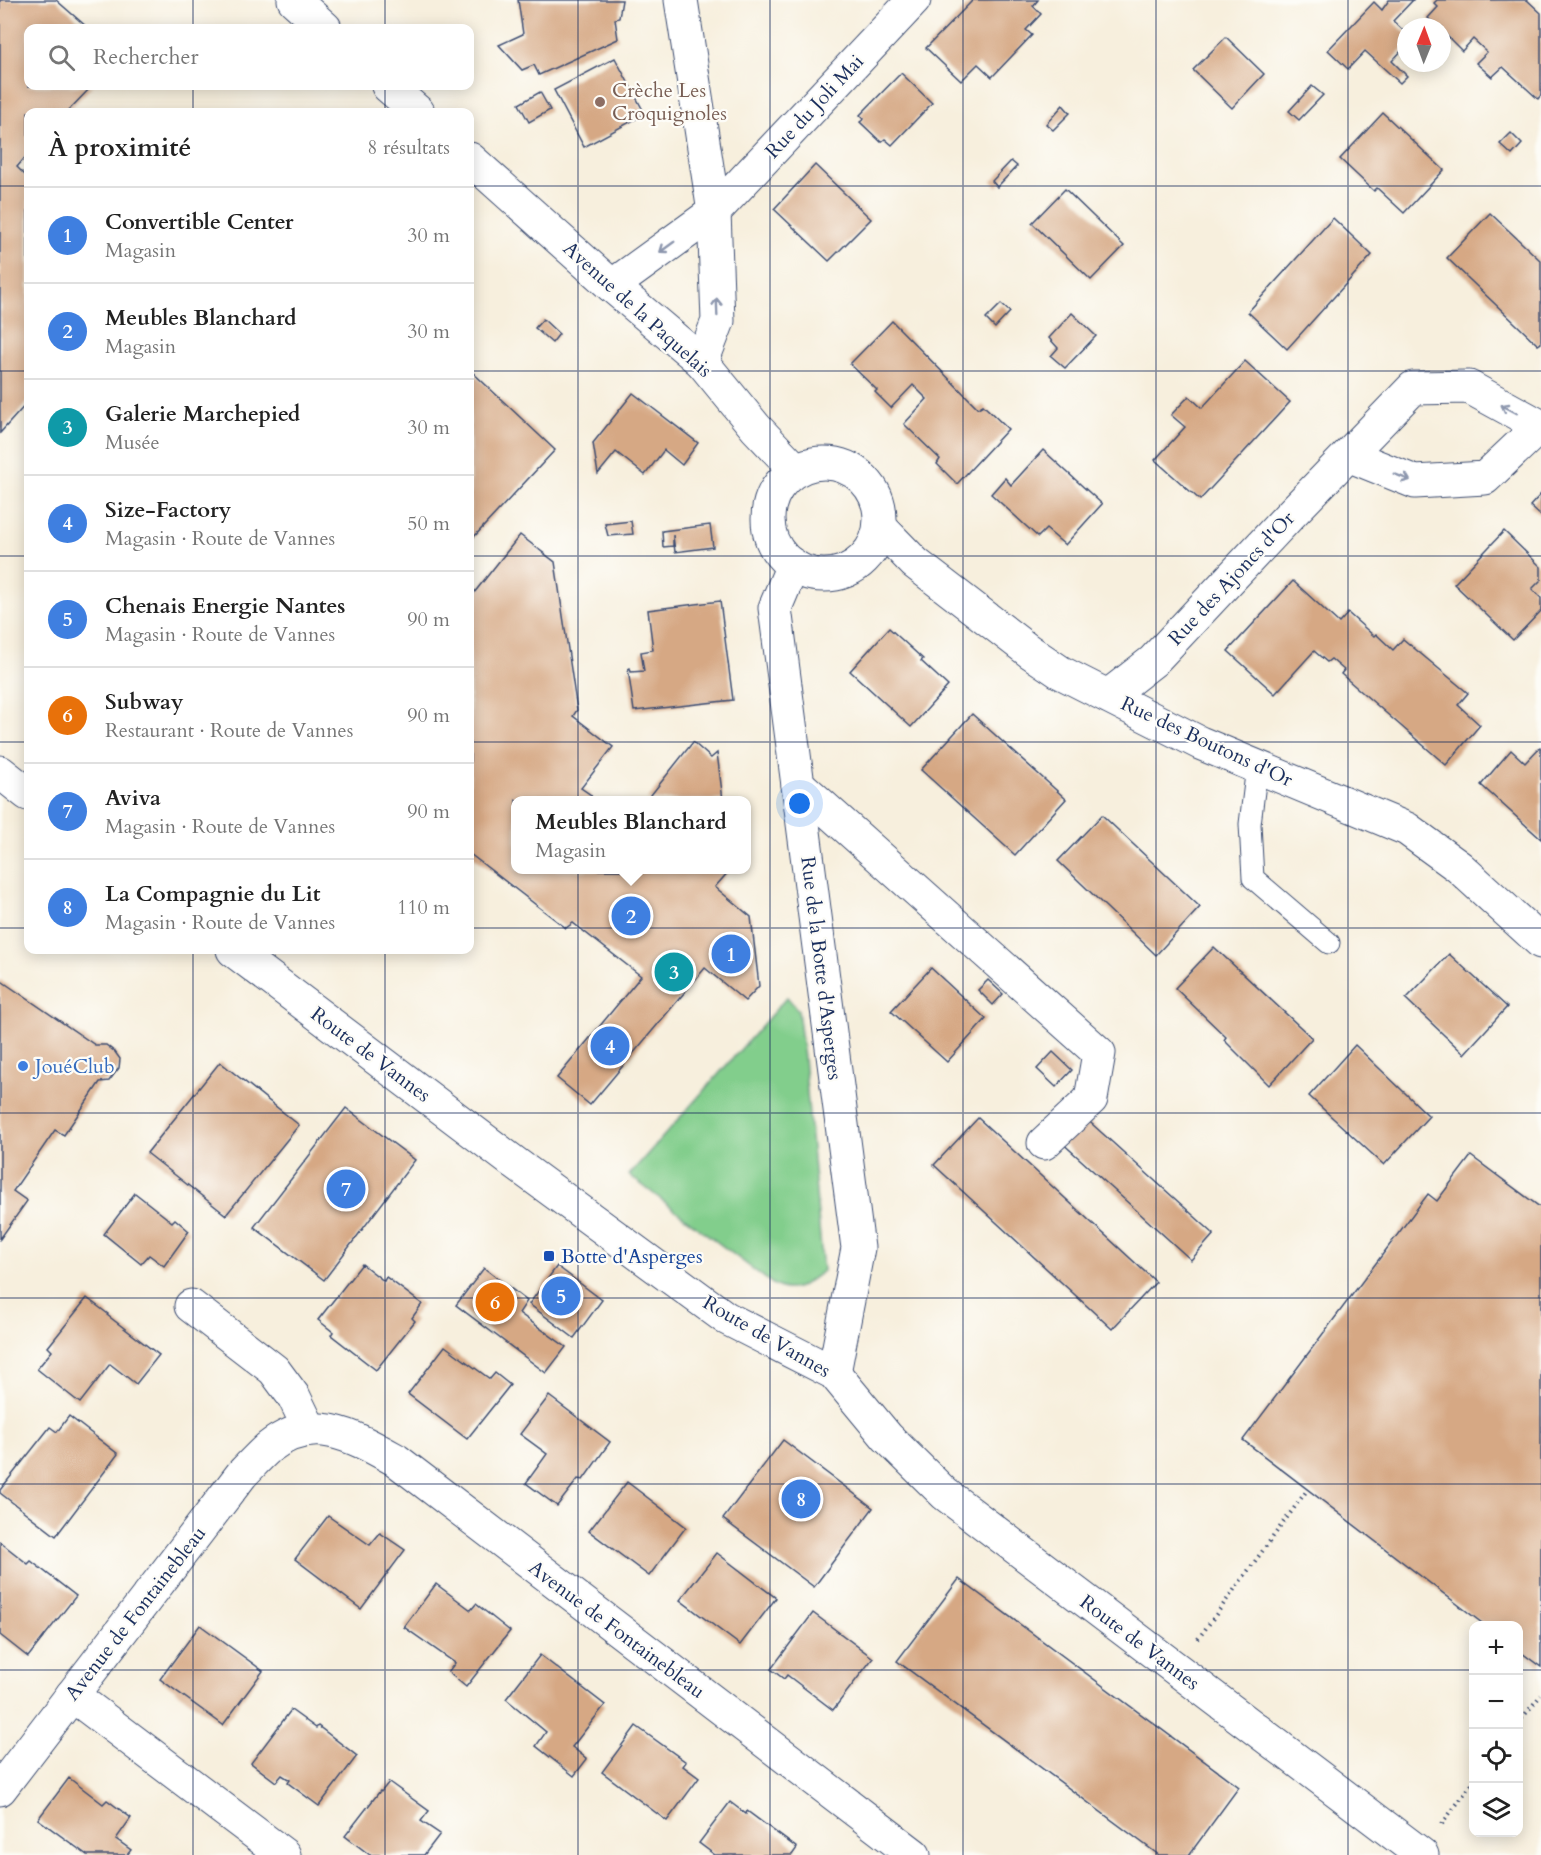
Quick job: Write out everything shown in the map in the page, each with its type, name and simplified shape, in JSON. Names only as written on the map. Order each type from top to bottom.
[{"type":"street","points":[[294,0],[321,24]]},
{"type":"street","points":[[681,0],[714,212],[718,321],[702,363]]},
{"type":"street","name":"Rue du Joli Mai","points":[[714,212],[914,0]]},
{"type":"street","points":[[393,90],[413,108]]},
{"type":"street","name":"Avenue de la Paquelais","points":[[474,163],[702,363],[756,428],[796,470]]},
{"type":"street","points":[[612,286],[714,212]]},
{"type":"street","name":"Rue des Ajoncs d'Or","points":[[1108,696],[1153,661],[1348,455],[1413,388],[1469,387],[1540,425],[1485,478],[1415,482],[1348,455]]},
{"type":"street","points":[[830,463],[848,468],[863,478],[874,492],[880,509],[880,527],[874,545],[863,560],[829,575],[810,573],[793,565],[780,552],[771,536],[768,518],[772,499],[781,483],[796,470],[813,464],[830,463]]},
{"type":"street","name":"Rue des Boutons d'Or","points":[[880,527],[915,563],[1029,651],[1060,672],[1200,743],[1407,829],[1459,867],[1541,942]]},
{"type":"street","name":"Rue de la Botte d'Asperges","points":[[793,565],[775,608],[858,1248],[834,1373]]},
{"type":"street","points":[[0,772],[24,791]]},
{"type":"street","points":[[798,784],[1100,1053],[1091,1099],[1044,1143]]},
{"type":"street","name":"Route de Vannes","points":[[238,954],[516,1164],[726,1318],[834,1373],[886,1437],[945,1494],[1422,1854]]},
{"type":"street","points":[[191,1306],[273,1370],[294,1397],[309,1428]]},
{"type":"street","name":"Avenue de Fontainebleau","points":[[0,1789],[242,1474],[269,1447],[291,1434],[309,1428],[333,1431],[359,1439],[396,1460],[914,1855]]},
{"type":"street","points":[[72,1695],[284,1855]]},
{"type":"lane","points":[[1257,766],[1250,824],[1253,878],[1329,943]]},
{"type":"path","points":[[1176,1669],[1308,1489]]},
{"type":"path","points":[[1523,1717],[1541,1695]]},
{"type":"path","points":[[1422,1854],[1472,1783]]},
{"type":"green space","points":[[787,997],[798,1010],[823,1271],[794,1289],[774,1285],[629,1175]]},
{"type":"building","points":[[0,0],[56,0],[83,24],[24,24],[24,90],[88,90],[71,108],[24,108],[24,159],[17,167],[24,174],[24,406],[0,433]]},
{"type":"building","points":[[518,0],[622,0],[619,18],[615,19],[618,39],[539,75],[534,65],[522,70],[499,45],[523,34]]},
{"type":"building","points":[[973,0],[1038,0],[1033,6],[1041,14],[1026,30],[1032,35],[992,77],[978,64],[961,81],[926,48]]},
{"type":"building","points":[[1389,0],[1413,0],[1393,21],[1397,25],[1397,56],[1392,61],[1397,66],[1397,72],[1403,72],[1407,76],[1400,83],[1365,51],[1348,69],[1328,50],[1374,2],[1382,10]]},
{"type":"building","points":[[1437,0],[1527,0],[1541,13],[1541,95],[1538,99],[1503,67],[1492,77],[1476,63],[1487,52],[1473,39],[1462,51],[1451,40],[1451,18],[1428,18],[1438,7],[1434,3]]},
{"type":"building","points":[[1226,37],[1264,74],[1232,108],[1193,70]]},
{"type":"building","name":"Crèche Les Croquignoles","points":[[615,58],[645,114],[584,147],[554,90]]},
{"type":"building","points":[[901,73],[932,103],[892,145],[885,139],[881,142],[860,122],[864,119],[860,115]]},
{"type":"building","points":[[1312,86],[1323,95],[1299,120],[1289,111]]},
{"type":"building","points":[[540,92],[550,110],[529,122],[519,104]]},
{"type":"building","points":[[1063,105],[1070,113],[1053,130],[1046,124]]},
{"type":"building","points":[[1383,113],[1444,170],[1404,213],[1377,188],[1374,191],[1340,159]]},
{"type":"building","points":[[1511,133],[1522,144],[1512,155],[1500,144]]},
{"type":"building","points":[[1011,161],[1017,166],[997,187],[992,181]]},
{"type":"building","points":[[815,165],[871,219],[829,261],[774,209]]},
{"type":"building","points":[[1065,189],[1124,246],[1091,280],[1032,223]]},
{"type":"building","points":[[1490,213],[1541,261],[1541,343],[1538,345],[1447,258]]},
{"type":"building","points":[[1333,218],[1372,255],[1287,349],[1248,312]]},
{"type":"building","points":[[1001,304],[1010,312],[995,328],[986,319]]},
{"type":"building","points":[[1072,313],[1096,336],[1065,368],[1051,356],[1058,348],[1049,338]]},
{"type":"building","points":[[543,319],[559,334],[552,343],[535,328]]},
{"type":"building","points":[[892,321],[978,408],[983,405],[1008,429],[957,484],[937,464],[940,459],[904,424],[927,399],[913,385],[891,408],[875,392],[877,390],[850,364]]},
{"type":"building","points":[[1245,361],[1290,402],[1200,500],[1155,460],[1185,427],[1171,415],[1189,396],[1202,408]]},
{"type":"building","points":[[474,374],[555,450],[474,537]]},
{"type":"building","points":[[633,393],[698,443],[682,465],[664,450],[645,475],[616,452],[598,474],[593,443]]},
{"type":"building","points":[[1043,450],[1102,504],[1065,545],[1046,529],[1038,537],[991,494],[1005,478],[1011,485]]},
{"type":"building","points":[[1541,494],[1541,516],[1530,506]]},
{"type":"building","points":[[631,521],[633,534],[608,536],[605,524]]},
{"type":"building","points":[[710,525],[713,547],[675,552],[673,535],[673,546],[663,547],[662,531]]},
{"type":"building","points":[[1504,531],[1541,567],[1541,580],[1532,589],[1541,598],[1541,611],[1513,640],[1454,584]]},
{"type":"building","points":[[520,535],[555,562],[577,710],[573,716],[613,747],[581,788],[591,796],[511,796],[511,874],[726,874],[715,887],[751,917],[759,986],[745,1001],[705,968],[590,1105],[557,1078],[641,976],[573,923],[566,928],[474,857],[474,593]]},
{"type":"building","points":[[1293,581],[1339,623],[1348,613],[1393,650],[1403,639],[1468,693],[1458,705],[1480,725],[1446,765],[1341,674],[1344,670],[1331,659],[1327,662],[1314,651],[1275,694],[1228,651]]},
{"type":"building","points":[[720,601],[733,700],[634,711],[628,669],[630,668],[631,672],[644,671],[641,652],[653,650],[648,610]]},
{"type":"building","points":[[889,628],[948,686],[911,727],[850,671]]},
{"type":"building","points":[[972,714],[1066,799],[1015,855],[921,770]]},
{"type":"building","points":[[693,742],[711,758],[717,753],[722,796],[650,796]]},
{"type":"building","points":[[1540,747],[1541,839],[1481,785],[1511,750],[1525,763]]},
{"type":"building","points":[[1102,815],[1200,907],[1156,955],[1058,861]]},
{"type":"building","points":[[1214,947],[1312,1038],[1269,1085],[1224,1040],[1226,1037],[1175,988]]},
{"type":"building","points":[[1449,954],[1507,1007],[1464,1054],[1406,999]]},
{"type":"building","points":[[931,968],[986,1019],[947,1062],[891,1011]]},
{"type":"building","points":[[0,980],[95,1045],[106,1045],[120,1059],[119,1068],[109,1081],[100,1082],[64,1135],[55,1130],[13,1191],[27,1201],[0,1239]]},
{"type":"building","points":[[988,980],[1003,994],[993,1005],[978,990]]},
{"type":"building","points":[[1355,1045],[1429,1116],[1384,1165],[1309,1096]]},
{"type":"building","points":[[1053,1052],[1072,1070],[1056,1087],[1037,1069]]},
{"type":"building","points":[[220,1062],[299,1125],[226,1215],[147,1153]]},
{"type":"building","points":[[346,1108],[415,1160],[324,1280],[254,1227]]},
{"type":"building","points":[[1082,1115],[1214,1234],[1191,1260],[1059,1140]]},
{"type":"building","points":[[978,1118],[1156,1282],[1112,1329],[934,1165]]},
{"type":"building","points":[[1471,1156],[1541,1208],[1541,1667],[1523,1654],[1523,1621],[1479,1621],[1243,1440],[1428,1194],[1437,1201]]},
{"type":"building","points":[[135,1193],[172,1222],[175,1219],[189,1231],[164,1266],[149,1255],[141,1264],[104,1234]]},
{"type":"building","points":[[362,1264],[384,1281],[386,1277],[422,1304],[412,1318],[415,1321],[376,1370],[331,1335],[333,1332],[318,1320]]},
{"type":"building","points":[[557,1266],[602,1300],[574,1338],[529,1304]]},
{"type":"building","points":[[484,1268],[527,1301],[519,1313],[566,1347],[546,1373],[456,1305]]},
{"type":"building","points":[[87,1298],[159,1355],[136,1384],[110,1364],[80,1403],[37,1369],[52,1351],[48,1347]]},
{"type":"building","points":[[445,1346],[490,1379],[495,1373],[510,1385],[467,1439],[408,1394]]},
{"type":"building","points":[[549,1396],[610,1442],[583,1480],[578,1479],[557,1506],[526,1483],[547,1454],[520,1434]]},
{"type":"building","points":[[69,1416],[118,1454],[56,1536],[0,1493],[0,1490],[50,1427],[57,1432]]},
{"type":"building","points":[[783,1440],[873,1508],[814,1587],[723,1519]]},
{"type":"building","points":[[627,1482],[686,1527],[649,1576],[589,1531]]},
{"type":"building","points":[[328,1516],[370,1545],[380,1533],[405,1550],[361,1609],[295,1559]]},
{"type":"building","points":[[0,1542],[28,1564],[31,1561],[76,1596],[28,1657],[0,1635]]},
{"type":"building","points":[[717,1553],[776,1598],[740,1645],[680,1600]]},
{"type":"building","points":[[959,1579],[1239,1787],[1189,1855],[1159,1855],[897,1661]]},
{"type":"building","points":[[436,1584],[471,1610],[476,1604],[510,1631],[466,1687],[448,1672],[455,1663],[404,1627]]},
{"type":"building","points":[[813,1613],[873,1658],[833,1710],[787,1675],[784,1679],[771,1669]]},
{"type":"building","points":[[200,1625],[263,1671],[223,1725],[160,1679]]},
{"type":"building","points":[[540,1655],[605,1705],[572,1747],[587,1759],[574,1776],[536,1746],[546,1732],[506,1699]]},
{"type":"building","points":[[291,1710],[316,1728],[318,1726],[357,1756],[319,1806],[288,1783],[290,1780],[282,1775],[276,1782],[251,1763]]},
{"type":"building","points":[[636,1726],[686,1762],[683,1766],[699,1778],[667,1821],[602,1772]]},
{"type":"building","points":[[69,1778],[103,1804],[107,1800],[131,1818],[116,1839],[131,1850],[127,1855],[87,1855],[38,1819]]},
{"type":"building","points":[[389,1782],[429,1811],[421,1821],[440,1834],[424,1855],[370,1855],[345,1836]]},
{"type":"building","points":[[730,1802],[746,1814],[747,1811],[797,1848],[792,1855],[715,1855],[699,1843]]},
{"type":"place","name":"Crèche Les Croquignoles","points":[[600,102]]},
{"type":"place","name":"Meubles Blanchard","points":[[631,916]]},
{"type":"place","name":"Convertible Center","points":[[731,954]]},
{"type":"place","name":"Galerie Marchepied","points":[[674,972]]},
{"type":"place","name":"Size-Factory","points":[[610,1046]]},
{"type":"place","name":"JouéClub","points":[[23,1066]]},
{"type":"place","name":"Aviva","points":[[346,1189]]},
{"type":"place","name":"Botte d'Asperges","points":[[549,1256]]},
{"type":"place","name":"Chenais Energie Nantes","points":[[561,1296]]},
{"type":"place","name":"Subway","points":[[495,1302]]},
{"type":"place","name":"La Compagnie du Lit","points":[[801,1499]]}]
